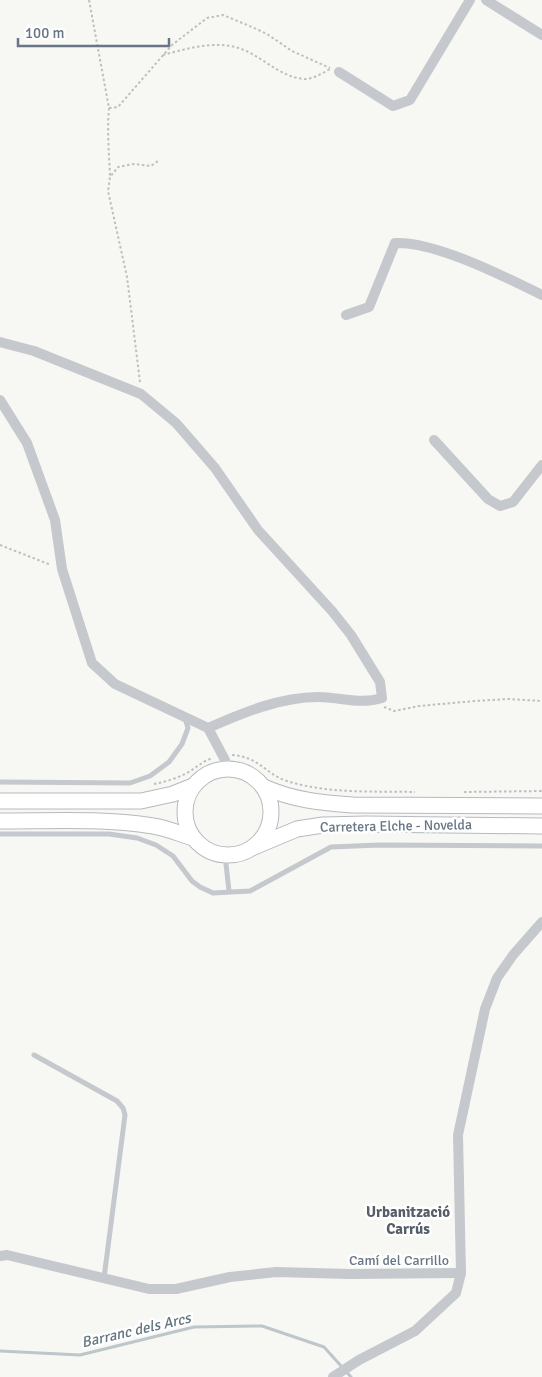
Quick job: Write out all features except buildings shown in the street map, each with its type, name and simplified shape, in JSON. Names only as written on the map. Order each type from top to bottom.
[{"type":"main road","points":[[0,801],[141,801],[173,794],[193,786],[207,773],[234,768],[249,773],[264,787],[271,803],[271,822],[261,840],[254,847],[240,854],[215,854],[205,849],[194,838],[186,823],[186,801],[193,786]]},
{"type":"main road","name":"Carretera Elche - Novelda","points":[[264,787],[286,796],[323,803],[353,805],[542,806]]},
{"type":"main road","points":[[0,821],[120,822],[155,826],[194,838]]},
{"type":"main road","name":"Carretera Elche - Novelda","points":[[254,847],[297,829],[324,825],[542,826]]},
{"type":"street","points":[[339,72],[393,106],[410,100],[470,0]]},
{"type":"street","points":[[486,0],[541,34],[542,23]]},
{"type":"street","points":[[346,315],[369,306],[395,244],[409,243],[453,255],[542,296]]},
{"type":"street","points":[[0,342],[34,351],[141,394],[176,423],[215,468],[258,530],[332,611],[380,682],[382,698],[370,702],[318,697],[285,701],[244,712],[208,728]]},
{"type":"street","points":[[0,400],[27,443],[55,520],[62,569],[92,664],[114,684],[208,728],[225,760],[226,768]]},
{"type":"street","points":[[434,440],[488,499],[500,506],[513,502],[542,465]]},
{"type":"street","name":"Camí del Carrillo","points":[[0,1256],[7,1255],[149,1289],[176,1289],[230,1277],[276,1272],[350,1274],[462,1273],[458,1135],[485,1009],[497,978],[513,955],[542,922]]},
{"type":"street","points":[[333,1377],[358,1360],[414,1331],[456,1293],[462,1273]]},
{"type":"lane","points":[[0,782],[130,783],[150,776],[169,762],[182,744],[188,728],[185,718]]},
{"type":"lane","points":[[0,834],[109,834],[137,838],[156,845],[172,856],[192,881],[213,893],[229,891],[250,892],[331,847],[379,845],[542,846]]},
{"type":"lane","points":[[226,855],[229,891]]},
{"type":"lane","points":[[34,1055],[117,1101],[123,1108],[125,1115],[104,1279]]},
{"type":"path","points":[[89,0],[109,108],[107,130],[110,149],[110,177],[108,191],[127,277],[141,394]]},
{"type":"path","points":[[109,108],[118,107],[172,44],[207,18],[223,15],[267,34],[292,51],[332,68],[306,79],[290,76],[255,55],[234,46],[213,45],[163,55]]},
{"type":"path","points":[[110,177],[118,167],[134,164],[151,166],[158,161]]},
{"type":"path","points":[[0,546],[62,569]]},
{"type":"path","points":[[378,699],[383,707],[394,711],[419,706],[476,701],[508,699],[542,701]]},
{"type":"waterway","name":"Barranc dels Arcs","points":[[0,1351],[80,1355],[194,1327],[262,1326],[324,1347],[351,1377]]},
{"type":"district","name":"Urbanització Carrús","points":[[408,1220]]}]
